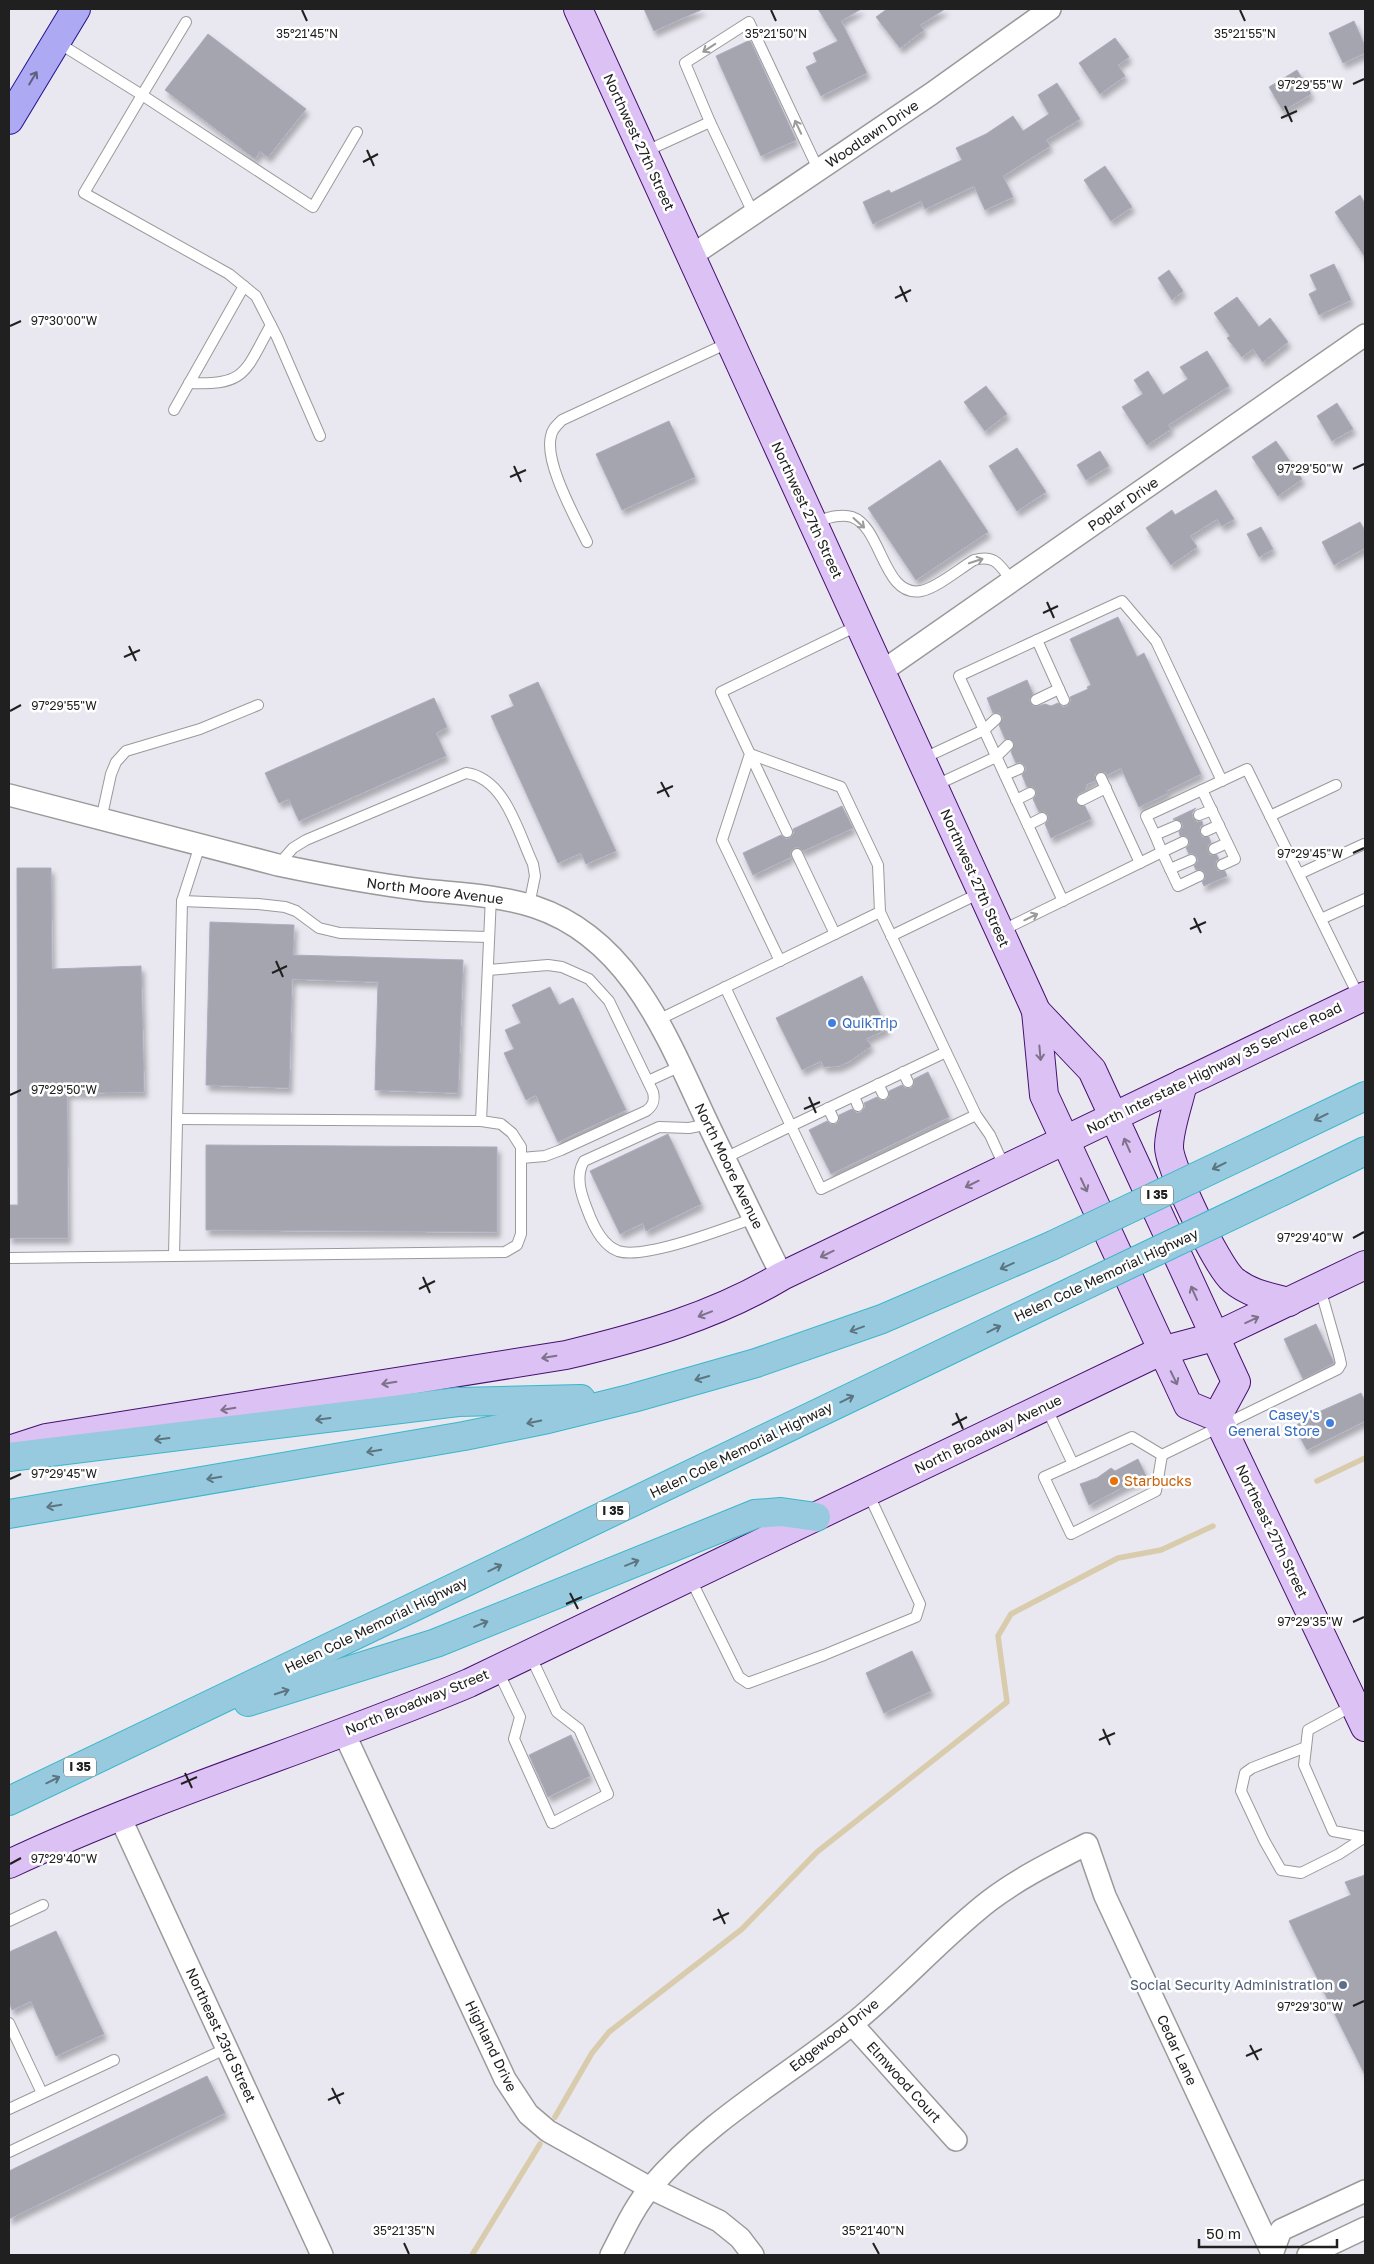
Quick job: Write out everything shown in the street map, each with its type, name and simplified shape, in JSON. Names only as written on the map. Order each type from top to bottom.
[{"type":"highway","name":"I 35","points":[[9,1514],[464,1436],[548,1419],[633,1398],[756,1363],[882,1319],[1051,1246],[1365,1096]]},
{"type":"highway","name":"Helen Cole Memorial Highway","points":[[9,1801],[1365,1151]]},
{"type":"highway","points":[[9,1457],[458,1402],[633,1398]]},
{"type":"highway","points":[[152,1733],[436,1642],[756,1514],[781,1512],[816,1517]]},
{"type":"main road","points":[[9,120],[76,9]]},
{"type":"main road","name":"Northwest 27th Street","points":[[578,9],[1036,1011],[1092,1070],[1214,1338]]},
{"type":"main road","name":"North Interstate Highway 35 Service Road","points":[[9,1450],[52,1437],[566,1354],[622,1342],[709,1312],[750,1295],[782,1276],[1362,997]]},
{"type":"main road","name":"Northwest 27th Street","points":[[1036,1011],[1044,1096],[1161,1351]]},
{"type":"main road","points":[[1183,1083],[1170,1137],[1171,1161],[1212,1249],[1224,1270],[1240,1285],[1252,1292],[1289,1302]]},
{"type":"main road","points":[[1161,1351],[1188,1405],[1219,1421],[1236,1382],[1214,1338],[1365,1265]]},
{"type":"main road","name":"North Broadway Avenue","points":[[816,1517],[1161,1351],[1214,1338]]},
{"type":"main road","name":"Northeast 27th Street","points":[[1219,1421],[1360,1716]]},
{"type":"main road","name":"North Broadway Street","points":[[9,1864],[118,1815],[405,1710],[497,1670],[816,1517]]},
{"type":"street","name":"Woodlawn Drive","points":[[691,256],[819,171],[1050,9]]},
{"type":"street","name":"Poplar Drive","points":[[881,672],[1365,335]]},
{"type":"street","name":"North Moore Avenue","points":[[9,796],[278,865],[372,883],[491,896],[529,906],[582,930],[601,946],[636,984],[658,1020],[782,1276]]},
{"type":"street","name":"Highland Drive","points":[[344,1732],[516,2097],[528,2114],[548,2132],[650,2188],[719,2221],[740,2238],[753,2255]]},
{"type":"street","name":"Northeast 23rd Street","points":[[118,1815],[322,2255]]},
{"type":"street","name":"Edgewood Drive","points":[[611,2255],[632,2215],[650,2188],[696,2141],[852,2024],[988,1902],[1032,1873],[1087,1844]]},
{"type":"street","name":"Cedar Lane","points":[[1087,1844],[1105,1896],[1273,2255]]},
{"type":"street","name":"Elmwood Court","points":[[852,2024],[956,2140]]},
{"type":"street","points":[[1273,2255],[1281,2230],[1365,2191]]},
{"type":"street","points":[[1308,2255],[1365,2228]]},
{"type":"lane","points":[[186,22],[84,193],[229,274],[256,296],[271,325],[320,436]]},
{"type":"lane","points":[[754,214],[710,122],[685,63],[749,22],[819,171]]},
{"type":"lane","points":[[56,42],[142,95],[313,207],[357,132]]},
{"type":"lane","points":[[644,152],[710,122]]},
{"type":"lane","points":[[174,410],[244,286]]},
{"type":"lane","points":[[189,383],[215,384],[233,380],[244,373],[271,325]]},
{"type":"lane","points":[[587,542],[557,474],[550,452],[550,436],[553,428],[562,420],[730,342]]},
{"type":"lane","points":[[813,522],[843,516],[857,519],[879,550],[894,581],[909,591],[921,591],[974,560],[982,558],[991,558],[997,562],[1012,581]]},
{"type":"lane","points":[[1063,901],[960,676],[1122,601],[1156,642],[1222,781]]},
{"type":"lane","points":[[787,832],[721,692],[860,625]]},
{"type":"lane","points":[[1037,640],[1064,700]]},
{"type":"lane","points":[[1036,700],[1059,689]]},
{"type":"lane","points":[[101,820],[111,774],[116,762],[126,751],[200,729],[258,705]]},
{"type":"lane","points":[[922,760],[984,730],[996,719]]},
{"type":"lane","points":[[934,786],[996,757],[1008,745]]},
{"type":"lane","points":[[750,754],[842,787],[878,865],[880,912],[976,1115],[990,1135],[1005,1168]]},
{"type":"lane","points":[[750,754],[722,840],[780,960]]},
{"type":"lane","points":[[1005,775],[1019,769]]},
{"type":"lane","points":[[1199,876],[1178,886],[1146,816],[1247,769],[1362,997]]},
{"type":"lane","points":[[278,865],[294,848],[306,840],[466,773],[474,774],[486,779],[500,792],[533,864],[535,876],[529,906]]},
{"type":"lane","points":[[1101,778],[1140,863]]},
{"type":"lane","points":[[1270,816],[1336,785]]},
{"type":"lane","points":[[1082,800],[1106,788]]},
{"type":"lane","points":[[1202,790],[1235,859],[1222,865]]},
{"type":"lane","points":[[1016,800],[1030,793]]},
{"type":"lane","points":[[1199,815],[1212,810]]},
{"type":"lane","points":[[1028,825],[1042,818]]},
{"type":"lane","points":[[1206,831],[1219,825]]},
{"type":"lane","points":[[1155,835],[1176,826]]},
{"type":"lane","points":[[1000,932],[1183,842]]},
{"type":"lane","points":[[1214,849],[1227,843]]},
{"type":"lane","points":[[1299,874],[1364,844]]},
{"type":"lane","points":[[174,1255],[182,901],[200,845]]},
{"type":"lane","points":[[797,854],[835,934]]},
{"type":"lane","points":[[1170,869],[1191,860]]},
{"type":"lane","points":[[891,936],[982,892]]},
{"type":"lane","points":[[481,1121],[491,896]]},
{"type":"lane","points":[[1321,919],[1365,899]]},
{"type":"lane","points":[[182,901],[258,904],[284,908],[296,912],[319,928],[340,933],[489,938]]},
{"type":"lane","points":[[658,1020],[880,912]]},
{"type":"lane","points":[[488,970],[548,965],[570,970],[589,979],[609,1001],[648,1081],[654,1098],[652,1106],[646,1111],[561,1150],[545,1156],[521,1158]]},
{"type":"lane","points":[[724,987],[821,1188],[882,1154],[931,1131],[976,1115]]},
{"type":"lane","points":[[725,1158],[791,1126],[830,1113],[856,1101],[881,1089],[903,1072],[946,1052]]},
{"type":"lane","points":[[648,1081],[681,1066]]},
{"type":"lane","points":[[903,1072],[908,1082]]},
{"type":"lane","points":[[9,1258],[506,1252],[517,1245],[521,1234],[521,1147],[512,1133],[501,1124],[481,1121],[177,1119]]},
{"type":"lane","points":[[708,1124],[689,1128],[659,1127],[584,1162],[580,1169],[581,1193],[591,1219],[607,1244],[618,1251],[639,1253],[712,1234],[754,1218]]},
{"type":"lane","points":[[1162,1455],[1132,1437],[1044,1478],[1071,1534],[1156,1491],[1162,1455],[1219,1421],[1338,1369],[1341,1364],[1339,1354],[1320,1287]]},
{"type":"lane","points":[[1046,1406],[1073,1464]]},
{"type":"lane","points":[[690,1578],[739,1677],[748,1683],[824,1655],[916,1617],[920,1604],[867,1492]]},
{"type":"lane","points":[[497,1670],[520,1717],[514,1739],[552,1823],[608,1794],[579,1729],[557,1712],[530,1654]]},
{"type":"lane","points":[[1360,1716],[1308,1730],[1304,1765],[1333,1832],[1365,1837]]},
{"type":"lane","points":[[1306,1748],[1252,1768],[1245,1773],[1242,1782],[1242,1791],[1264,1840],[1282,1870],[1301,1873],[1339,1854],[1365,1837]]},
{"type":"lane","points":[[9,1922],[43,1906]]},
{"type":"lane","points":[[9,2023],[42,2093]]},
{"type":"lane","points":[[9,2152],[227,2048]]},
{"type":"lane","points":[[9,2109],[114,2060]]},
{"type":"building","points":[[644,9],[703,9],[654,31]]},
{"type":"building","points":[[818,9],[861,9],[841,21],[867,73],[821,96],[806,67],[817,62],[813,53],[838,41]]},
{"type":"building","points":[[887,9],[945,9],[920,25],[924,30],[900,48],[876,17]]},
{"type":"building","points":[[1354,21],[1365,46],[1365,53],[1343,63],[1329,33]]},
{"type":"building","points":[[208,34],[306,109],[268,157],[260,151],[255,159],[165,90]]},
{"type":"building","points":[[1115,38],[1129,57],[1118,65],[1125,76],[1100,94],[1079,63]]},
{"type":"building","points":[[750,40],[796,140],[761,156],[716,56]]},
{"type":"building","points":[[1297,70],[1311,94],[1283,111],[1269,87]]},
{"type":"building","points":[[1057,83],[1080,119],[1046,140],[1050,146],[1003,176],[1013,197],[985,210],[974,186],[925,209],[921,201],[873,224],[863,202],[889,190],[891,193],[962,160],[956,148],[986,134],[1013,116],[1023,131],[1049,114],[1038,95]]},
{"type":"building","points":[[1105,166],[1132,207],[1111,221],[1084,180]]},
{"type":"building","points":[[1360,195],[1365,204],[1365,257],[1335,212]]},
{"type":"building","points":[[1334,264],[1351,300],[1319,315],[1309,294],[1317,290],[1310,275]]},
{"type":"building","points":[[1169,270],[1183,291],[1172,300],[1158,278]]},
{"type":"building","points":[[1237,297],[1259,327],[1270,318],[1288,342],[1263,362],[1253,349],[1242,357],[1227,338],[1230,336],[1214,313]]},
{"type":"building","points":[[1207,351],[1229,386],[1168,425],[1171,429],[1147,445],[1122,407],[1143,394],[1134,380],[1148,371],[1163,395],[1188,379],[1180,367]]},
{"type":"building","points":[[986,386],[1007,414],[985,431],[964,402]]},
{"type":"building","points":[[1337,403],[1353,429],[1332,441],[1317,416]]},
{"type":"building","points":[[669,421],[695,477],[622,510],[596,454]]},
{"type":"building","points":[[1276,441],[1302,479],[1278,496],[1252,457]]},
{"type":"building","points":[[1017,448],[1046,492],[1017,511],[989,466]]},
{"type":"building","points":[[1100,451],[1109,466],[1086,480],[1077,465]]},
{"type":"building","points":[[940,460],[988,532],[916,580],[868,508]]},
{"type":"building","points":[[1216,490],[1234,519],[1222,526],[1217,519],[1190,536],[1197,547],[1171,565],[1146,528],[1172,510],[1175,515]]},
{"type":"building","points":[[1360,522],[1365,531],[1365,548],[1334,565],[1322,542]]},
{"type":"building","points":[[1261,527],[1273,549],[1259,557],[1247,534]]},
{"type":"building","points":[[1118,617],[1137,657],[1144,653],[1201,774],[1139,807],[1121,768],[1107,775],[1105,772],[1099,772],[1095,774],[1095,781],[1087,784],[1085,791],[1075,799],[1078,805],[1085,806],[1091,819],[1051,838],[1045,824],[1048,821],[1048,815],[1045,812],[1039,812],[1033,799],[1036,796],[1036,790],[1033,787],[1027,787],[1022,775],[1026,770],[1025,766],[1020,762],[1016,763],[1011,752],[1014,743],[1010,739],[1005,739],[999,725],[1003,717],[999,713],[993,713],[987,698],[1027,680],[1033,694],[1029,700],[1033,706],[1045,704],[1051,706],[1058,703],[1063,707],[1067,706],[1071,701],[1070,697],[1088,689],[1087,687],[1091,685],[1070,639]]},
{"type":"building","points":[[538,682],[616,851],[586,864],[581,853],[558,863],[491,716],[514,706],[509,695]]},
{"type":"building","points":[[434,698],[447,727],[436,733],[446,756],[299,821],[289,799],[279,803],[265,773]]},
{"type":"building","points":[[842,806],[853,828],[803,851],[798,847],[794,848],[790,853],[791,857],[753,875],[743,853],[781,835],[786,839],[790,838],[794,833],[793,829]]},
{"type":"building","points":[[1196,808],[1192,813],[1193,818],[1197,822],[1202,821],[1203,825],[1200,827],[1200,833],[1202,837],[1209,837],[1211,843],[1208,845],[1208,851],[1210,855],[1217,855],[1219,859],[1216,861],[1216,867],[1218,871],[1225,871],[1227,876],[1204,886],[1202,882],[1205,879],[1205,874],[1202,870],[1196,870],[1194,866],[1198,861],[1197,857],[1192,853],[1189,854],[1186,848],[1189,845],[1189,840],[1186,836],[1180,836],[1179,832],[1183,827],[1182,823],[1173,819]]},
{"type":"building","points":[[17,868],[51,868],[52,969],[141,966],[144,1092],[67,1093],[68,1238],[9,1238],[9,1205],[18,1205]]},
{"type":"building","points":[[210,922],[294,925],[293,955],[463,960],[458,1093],[375,1090],[378,982],[292,979],[289,1088],[206,1085]]},
{"type":"building","name":"QuikTrip","points":[[862,976],[887,1029],[866,1039],[871,1046],[850,1061],[839,1066],[824,1067],[821,1061],[802,1070],[776,1018]]},
{"type":"building","points":[[550,987],[559,1005],[573,998],[626,1110],[558,1142],[536,1095],[526,1100],[504,1053],[514,1049],[505,1030],[521,1023],[512,1005]]},
{"type":"building","points":[[928,1072],[949,1117],[831,1174],[809,1130],[827,1121],[830,1124],[836,1124],[839,1121],[839,1115],[852,1109],[857,1113],[861,1112],[865,1107],[864,1103],[877,1097],[880,1100],[886,1100],[889,1097],[889,1091],[902,1085],[905,1088],[911,1088],[914,1085],[914,1079]]},
{"type":"building","points":[[668,1134],[701,1204],[646,1231],[643,1223],[620,1234],[590,1171]]},
{"type":"building","points":[[206,1145],[497,1147],[497,1232],[206,1230]]},
{"type":"building","name":"Casey's General Store","points":[[1316,1324],[1334,1363],[1303,1379],[1284,1339]]},
{"type":"building","name":"Casey's General Store","points":[[1361,1393],[1365,1401],[1365,1421],[1307,1450],[1294,1426],[1313,1417],[1312,1415]]},
{"type":"building","name":"Starbucks","points":[[1138,1459],[1147,1478],[1129,1484],[1089,1505],[1080,1484],[1097,1478],[1111,1468],[1115,1471]]},
{"type":"building","points":[[912,1651],[931,1691],[884,1713],[866,1673]]},
{"type":"building","points":[[571,1735],[590,1776],[548,1797],[529,1755]]},
{"type":"building","name":"Social Security Administration","points":[[1365,1875],[1365,2075],[1289,1921],[1351,1895],[1345,1882]]},
{"type":"building","points":[[56,1931],[104,2034],[56,2056],[31,2001],[12,2010],[9,2002],[9,1952]]},
{"type":"building","points":[[207,2076],[225,2113],[9,2219],[9,2171]]},
{"type":"waterway","points":[[1317,1481],[1365,1458]]},
{"type":"waterway","points":[[555,2117],[592,2053],[609,2032],[742,1929],[817,1852],[1007,1702],[998,1636],[1011,1614],[1118,1558],[1161,1550],[1213,1526]]},
{"type":"waterway","points":[[472,2255],[540,2144]]},
{"type":"place","name":"QuikTrip","points":[[832,1023]]},
{"type":"place","name":"Casey's General Store","points":[[1330,1423]]},
{"type":"place","name":"Starbucks","points":[[1114,1481]]},
{"type":"place","name":"Social Security Administration","points":[[1343,1985]]}]
